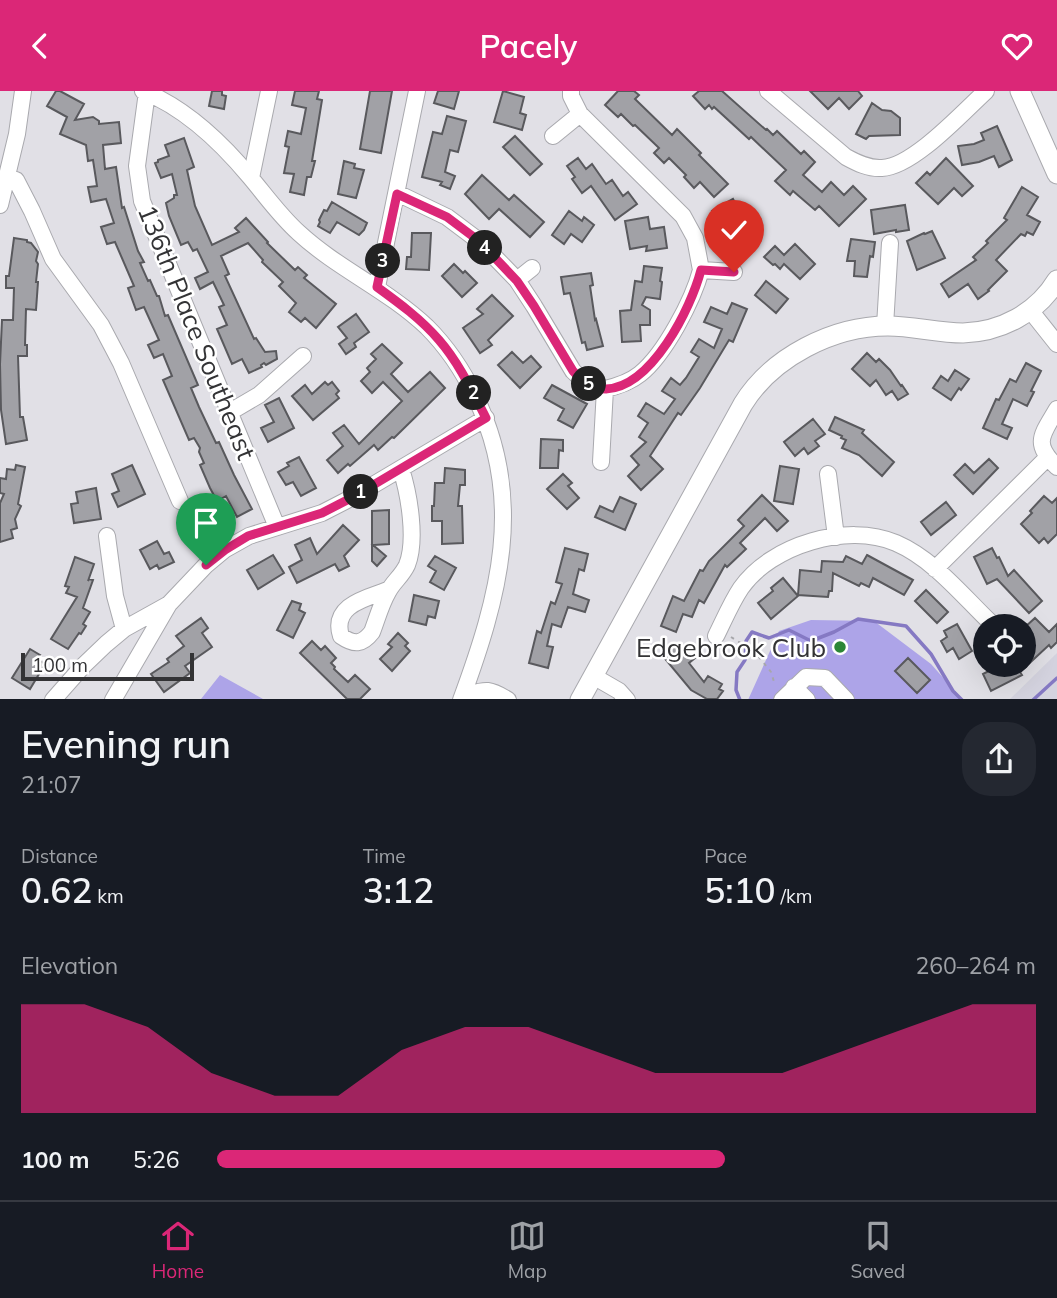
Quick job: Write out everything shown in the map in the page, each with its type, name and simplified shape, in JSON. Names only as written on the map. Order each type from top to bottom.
[{"type":"main road","points":[[1020,91],[1057,174]]},
{"type":"main road","points":[[580,699],[752,390],[783,362],[824,339],[864,327],[885,326],[962,333],[999,327],[1030,310],[1051,291],[1057,280]]},
{"type":"street","points":[[0,205],[17,134],[23,91]]},
{"type":"street","points":[[251,178],[269,91]]},
{"type":"street","points":[[377,287],[417,91]]},
{"type":"street","points":[[397,194],[447,217],[479,241],[517,281],[573,371],[581,379],[592,386],[605,389],[631,380],[651,364],[675,329],[697,285],[701,270],[695,238],[683,216],[580,114],[571,91]]},
{"type":"street","points":[[768,91],[846,157],[870,167],[884,168],[909,159],[986,91]]},
{"type":"street","points":[[145,92],[195,122],[216,140],[279,214],[318,250],[407,309],[440,341],[469,383],[486,418],[497,455],[502,486],[503,523],[497,583],[462,698]]},
{"type":"street","name":"136th Place Southeast","points":[[145,92],[137,166],[142,201],[277,527]]},
{"type":"street","points":[[553,136],[580,114]]},
{"type":"street","points":[[7,178],[16,180],[53,260],[101,325],[121,363],[180,501]]},
{"type":"street","points":[[885,326],[890,243]]},
{"type":"street","points":[[517,281],[532,268]]},
{"type":"street","points":[[701,270],[734,272]]},
{"type":"street","points":[[1030,310],[1057,344]]},
{"type":"street","points":[[230,412],[259,395],[303,356]]},
{"type":"street","points":[[601,462],[605,389]]},
{"type":"street","points":[[935,569],[1052,462],[1043,451],[1041,440],[1057,408]]},
{"type":"street","points":[[113,699],[169,604],[206,565],[225,550],[248,536],[322,513],[486,418]]},
{"type":"street","points":[[388,590],[406,568],[410,555],[409,500],[401,469]]},
{"type":"street","points":[[828,474],[836,537]]},
{"type":"street","points":[[107,536],[115,596],[124,629]]},
{"type":"street","points":[[724,636],[741,588],[755,573],[793,548],[818,539],[836,537],[879,538],[913,552],[935,569],[982,614]]},
{"type":"street","points":[[53,699],[83,666],[124,629],[169,604]]},
{"type":"street","points":[[474,664],[493,691],[508,699]]},
{"type":"street","points":[[593,676],[619,691],[627,699]]},
{"type":"street","points":[[788,694],[806,677],[825,678],[846,699]]},
{"type":"street","points":[[462,698],[493,691]]},
{"type":"street","points":[[788,694],[807,699]]},
{"type":"path","points":[[724,636],[737,639],[755,652],[771,671],[774,683],[788,694]]},
{"type":"shaded area","name":"Edgebrook Club","points":[[811,620],[874,621],[931,664],[962,699],[748,699],[779,631]]},
{"type":"shaded area","points":[[1057,653],[1057,699],[1010,699],[1032,677],[1036,677],[1036,674]]},
{"type":"shaded area","points":[[220,675],[263,699],[201,699]]},
{"type":"building","points":[[56,91],[84,104],[75,120],[93,117],[99,124],[119,122],[121,143],[103,145],[105,169],[116,167],[122,208],[124,207],[144,262],[140,263],[159,296],[165,316],[168,315],[198,385],[191,388],[199,407],[252,509],[237,517],[226,496],[217,501],[210,488],[200,465],[204,463],[200,448],[194,438],[189,440],[163,380],[172,376],[163,354],[154,358],[148,345],[159,340],[144,307],[136,310],[128,288],[134,286],[115,242],[107,244],[101,227],[114,223],[106,199],[91,202],[88,187],[97,186],[93,160],[88,161],[86,145],[60,134],[67,117],[47,106]]},
{"type":"building","points":[[212,91],[222,91],[222,95],[226,96],[224,109],[209,106]]},
{"type":"building","points":[[295,91],[319,91],[317,99],[322,100],[312,161],[315,161],[311,177],[307,177],[304,195],[290,192],[294,174],[284,173],[289,147],[285,146],[288,131],[301,134],[306,108],[292,105]]},
{"type":"building","points":[[370,91],[392,91],[381,153],[360,149]]},
{"type":"building","points":[[438,91],[459,91],[454,109],[434,103]]},
{"type":"building","points":[[503,91],[524,97],[520,113],[526,115],[522,130],[494,122]]},
{"type":"building","points":[[618,91],[634,91],[639,95],[635,99],[672,135],[677,129],[728,184],[714,197],[700,182],[694,188],[684,177],[686,175],[669,158],[664,163],[654,153],[659,148],[635,125],[621,114],[618,117],[605,105]]},
{"type":"building","points":[[699,91],[722,91],[766,130],[773,135],[777,131],[801,154],[804,151],[815,162],[803,175],[822,192],[831,182],[844,195],[853,186],[866,199],[839,226],[819,206],[815,210],[793,191],[790,195],[775,181],[786,170],[714,107],[712,109],[709,105],[705,109],[693,96]]},
{"type":"building","points":[[810,91],[858,91],[862,96],[849,109],[839,98],[828,109]]},
{"type":"building","points":[[872,103],[900,118],[900,135],[869,136],[866,139],[856,134]]},
{"type":"building","points":[[447,116],[466,121],[458,152],[450,150],[445,172],[455,176],[450,189],[440,185],[442,182],[422,177],[433,132],[442,134]]},
{"type":"building","points":[[997,126],[1012,160],[999,167],[994,156],[962,165],[958,146],[984,140],[981,133]]},
{"type":"building","points":[[515,136],[542,164],[530,175],[503,147]]},
{"type":"building","points":[[184,138],[194,167],[187,170],[195,206],[212,245],[239,232],[235,228],[246,218],[295,270],[298,267],[307,275],[304,278],[336,304],[316,328],[305,318],[301,322],[289,312],[296,303],[279,286],[283,282],[262,262],[248,243],[221,256],[229,274],[225,276],[254,339],[256,338],[265,352],[276,351],[277,359],[266,365],[264,363],[262,367],[249,373],[242,359],[232,364],[217,329],[227,325],[219,307],[224,305],[213,282],[200,289],[195,278],[208,272],[197,249],[193,251],[188,242],[181,245],[169,216],[166,203],[177,195],[172,174],[161,178],[155,163],[169,156],[165,145]]},
{"type":"building","points":[[578,158],[586,169],[592,164],[606,184],[612,180],[623,196],[628,192],[637,204],[615,220],[591,186],[582,193],[572,179],[575,177],[567,166]]},
{"type":"building","points":[[946,158],[973,186],[962,196],[954,188],[938,204],[916,183],[927,172],[930,175]]},
{"type":"building","points":[[344,161],[355,164],[354,168],[364,170],[356,198],[338,194]]},
{"type":"building","points":[[482,175],[509,200],[514,195],[544,222],[530,237],[499,209],[489,219],[465,194]]},
{"type":"building","points":[[1022,187],[1038,197],[1027,215],[1040,222],[1033,235],[1027,232],[1025,236],[1021,234],[996,260],[1007,271],[989,291],[978,299],[968,284],[949,297],[941,284],[976,260],[973,257],[1007,220],[1004,218]]},
{"type":"building","points":[[733,199],[745,222],[727,235],[712,211]]},
{"type":"building","points":[[332,202],[367,223],[359,235],[337,222],[330,233],[318,226],[324,210],[327,211]]},
{"type":"building","points":[[905,205],[909,230],[874,234],[871,210]]},
{"type":"building","points":[[569,211],[582,221],[584,217],[594,225],[582,242],[571,234],[564,244],[552,235]]},
{"type":"building","points":[[648,217],[650,229],[664,227],[667,248],[646,251],[647,246],[630,249],[625,221]]},
{"type":"building","points":[[932,231],[945,258],[917,270],[907,241]]},
{"type":"building","points":[[412,233],[431,233],[429,270],[406,269],[407,257],[411,257]]},
{"type":"building","points":[[14,238],[27,240],[38,252],[38,282],[36,310],[26,309],[27,356],[18,356],[20,417],[23,417],[27,440],[6,444],[1,410],[0,364],[2,320],[13,320],[14,288],[6,288],[6,276],[9,276]]},
{"type":"building","points":[[851,239],[875,242],[867,277],[854,276],[855,261],[847,261]]},
{"type":"building","points":[[795,244],[815,264],[800,279],[784,264],[780,269],[764,257],[775,246],[784,255]]},
{"type":"building","points":[[454,264],[477,283],[462,297],[442,276]]},
{"type":"building","points":[[644,266],[662,268],[660,299],[646,297],[642,305],[650,310],[650,325],[640,325],[641,341],[622,342],[620,311],[631,310],[635,281],[642,282]]},
{"type":"building","points":[[591,273],[595,320],[603,346],[587,350],[585,342],[582,343],[570,293],[564,294],[561,277]]},
{"type":"building","points":[[766,281],[788,299],[776,313],[755,295]]},
{"type":"building","points":[[492,295],[513,316],[488,340],[492,345],[480,353],[463,328],[483,314],[477,309]]},
{"type":"building","points":[[732,303],[747,309],[733,342],[729,340],[700,388],[681,415],[678,413],[650,456],[663,469],[641,490],[628,476],[639,465],[631,456],[646,442],[639,437],[648,423],[638,416],[646,403],[664,414],[675,399],[662,391],[671,378],[680,385],[686,378],[699,357],[691,352],[699,339],[714,348],[722,329],[704,322],[711,307],[727,314]]},
{"type":"building","points":[[356,314],[369,332],[354,343],[356,347],[346,354],[339,344],[347,338],[338,327]]},
{"type":"building","points":[[382,344],[402,363],[391,374],[408,392],[430,372],[445,388],[394,438],[378,450],[374,445],[338,473],[327,460],[343,446],[333,433],[344,425],[359,444],[402,401],[383,382],[372,393],[361,381],[370,372],[367,368],[376,359],[371,354]]},
{"type":"building","points":[[512,352],[523,363],[531,356],[541,367],[520,388],[498,365]]},
{"type":"building","points":[[867,353],[876,362],[879,359],[890,370],[908,394],[898,400],[892,391],[886,395],[876,380],[870,386],[852,369]]},
{"type":"building","points":[[1026,363],[1041,371],[1027,406],[1013,399],[1002,424],[1012,428],[1007,439],[983,428],[996,399],[999,400],[1010,379],[1016,382]]},
{"type":"building","points":[[955,370],[969,379],[951,400],[933,388],[941,376],[948,381]]},
{"type":"building","points":[[325,382],[328,385],[332,382],[339,391],[336,394],[339,398],[313,420],[292,396],[305,385],[312,394]]},
{"type":"building","points":[[552,385],[587,404],[573,428],[558,420],[564,409],[544,398]]},
{"type":"building","points":[[279,398],[294,428],[268,442],[261,428],[274,422],[265,405]]},
{"type":"building","points":[[835,417],[864,430],[862,433],[894,462],[882,476],[859,455],[842,448],[846,440],[829,430]]},
{"type":"building","points":[[813,419],[825,434],[815,441],[819,446],[808,454],[804,448],[795,456],[784,442]]},
{"type":"building","points":[[541,439],[563,440],[563,451],[559,450],[558,468],[540,468]]},
{"type":"building","points":[[299,457],[316,488],[301,496],[293,482],[286,485],[278,472]]},
{"type":"building","points":[[989,459],[998,468],[973,494],[954,475],[965,464],[974,473]]},
{"type":"building","points":[[16,465],[25,467],[18,504],[21,506],[15,519],[17,528],[11,530],[13,538],[0,542],[0,503],[4,494],[0,493],[0,478],[6,479],[7,469],[15,470]]},
{"type":"building","points":[[132,465],[145,494],[118,507],[112,494],[119,491],[112,474]]},
{"type":"building","points":[[780,466],[799,469],[793,504],[774,501]]},
{"type":"building","points":[[445,468],[465,470],[465,485],[460,485],[458,506],[462,506],[463,543],[442,544],[442,521],[432,521],[435,483],[444,483]]},
{"type":"building","points":[[563,474],[572,483],[568,486],[579,498],[567,509],[547,489]]},
{"type":"building","points":[[96,488],[101,519],[74,523],[71,504],[78,503],[76,492]]},
{"type":"building","points":[[762,495],[788,521],[777,531],[765,518],[740,543],[746,549],[727,567],[725,565],[704,603],[699,600],[692,617],[683,614],[676,632],[661,626],[673,596],[684,601],[700,570],[703,571],[709,561],[744,526],[738,520]]},
{"type":"building","points":[[1044,496],[1052,503],[1057,498],[1057,534],[1048,543],[1044,538],[1039,543],[1021,524]]},
{"type":"building","points":[[620,497],[636,504],[625,530],[595,517],[600,506],[613,512]]},
{"type":"building","points":[[946,502],[956,515],[931,535],[921,522]]},
{"type":"building","points":[[389,510],[389,544],[373,545],[386,556],[377,566],[372,561],[372,511]]},
{"type":"building","points":[[343,525],[359,540],[344,556],[349,566],[339,571],[335,564],[297,583],[289,567],[302,560],[295,545],[310,538],[317,554]]},
{"type":"building","points":[[157,541],[164,554],[169,552],[174,562],[159,569],[157,565],[150,569],[140,550]]},
{"type":"building","points":[[565,548],[588,554],[584,571],[579,569],[573,594],[589,600],[585,612],[568,607],[561,627],[552,624],[547,646],[553,647],[548,668],[529,663],[537,631],[541,633],[551,602],[555,604],[562,584],[556,582]]},
{"type":"building","points":[[992,548],[1008,576],[1014,570],[1042,601],[1029,613],[997,579],[987,584],[974,557]]},
{"type":"building","points":[[273,555],[284,573],[258,589],[247,570]]},
{"type":"building","points":[[867,555],[913,580],[904,595],[873,578],[869,587],[861,583],[859,586],[833,573],[832,591],[829,591],[828,597],[798,595],[800,570],[821,572],[822,561],[843,562],[846,556],[862,564]]},
{"type":"building","points":[[435,556],[456,568],[444,590],[430,582],[436,571],[428,566]]},
{"type":"building","points":[[75,557],[94,564],[88,581],[93,580],[83,608],[90,612],[83,624],[86,626],[68,649],[51,639],[77,597],[66,593],[69,587],[65,586]]},
{"type":"building","points":[[783,578],[798,596],[771,619],[758,603],[773,591],[771,588]]},
{"type":"building","points":[[926,590],[948,612],[937,623],[915,601]]},
{"type":"building","points":[[414,595],[439,601],[435,618],[428,616],[426,625],[409,621]]},
{"type":"building","points":[[292,601],[301,604],[299,610],[305,613],[293,638],[277,630]]},
{"type":"building","points":[[201,618],[208,628],[202,633],[212,647],[185,666],[190,673],[164,692],[151,674],[169,662],[167,659],[184,646],[176,636]]},
{"type":"building","points":[[1036,619],[1049,632],[1057,624],[1057,642],[1051,648],[1049,645],[1036,657]]},
{"type":"building","points":[[957,624],[972,651],[959,659],[953,648],[947,652],[941,641],[947,637],[944,631]]},
{"type":"building","points":[[398,633],[408,643],[405,646],[410,651],[392,671],[380,659],[392,647],[388,644]]},
{"type":"building","points":[[312,641],[321,650],[325,646],[336,658],[331,663],[334,669],[348,682],[355,675],[370,689],[360,699],[347,699],[300,653]]},
{"type":"building","points":[[673,644],[680,653],[687,648],[695,658],[689,663],[704,682],[708,676],[722,684],[719,689],[723,691],[717,699],[707,699],[691,690],[661,654]]},
{"type":"building","points":[[30,649],[40,655],[37,659],[45,664],[30,689],[12,678]]},
{"type":"building","points":[[908,658],[930,680],[917,693],[895,671]]},
{"type":"building","points":[[984,677],[1018,677],[991,691]]},
{"type":"waterway","points":[[740,699],[736,690],[737,672],[745,660],[746,641],[752,632],[769,638],[789,630],[811,641],[858,619],[906,626],[931,654],[953,691],[961,699]]},
{"type":"waterway","points":[[1034,699],[1057,678]]},
{"type":"place","name":"Edgebrook Club","points":[[840,647]]},
{"type":"route","points":[[206,565],[248,536],[322,513],[353,497],[486,418],[469,383],[440,341],[407,309],[377,287],[397,194],[447,217],[479,241],[517,281],[573,371],[592,386],[605,389],[620,385],[642,373],[651,364],[675,329],[697,285],[701,270],[734,272]]}]
